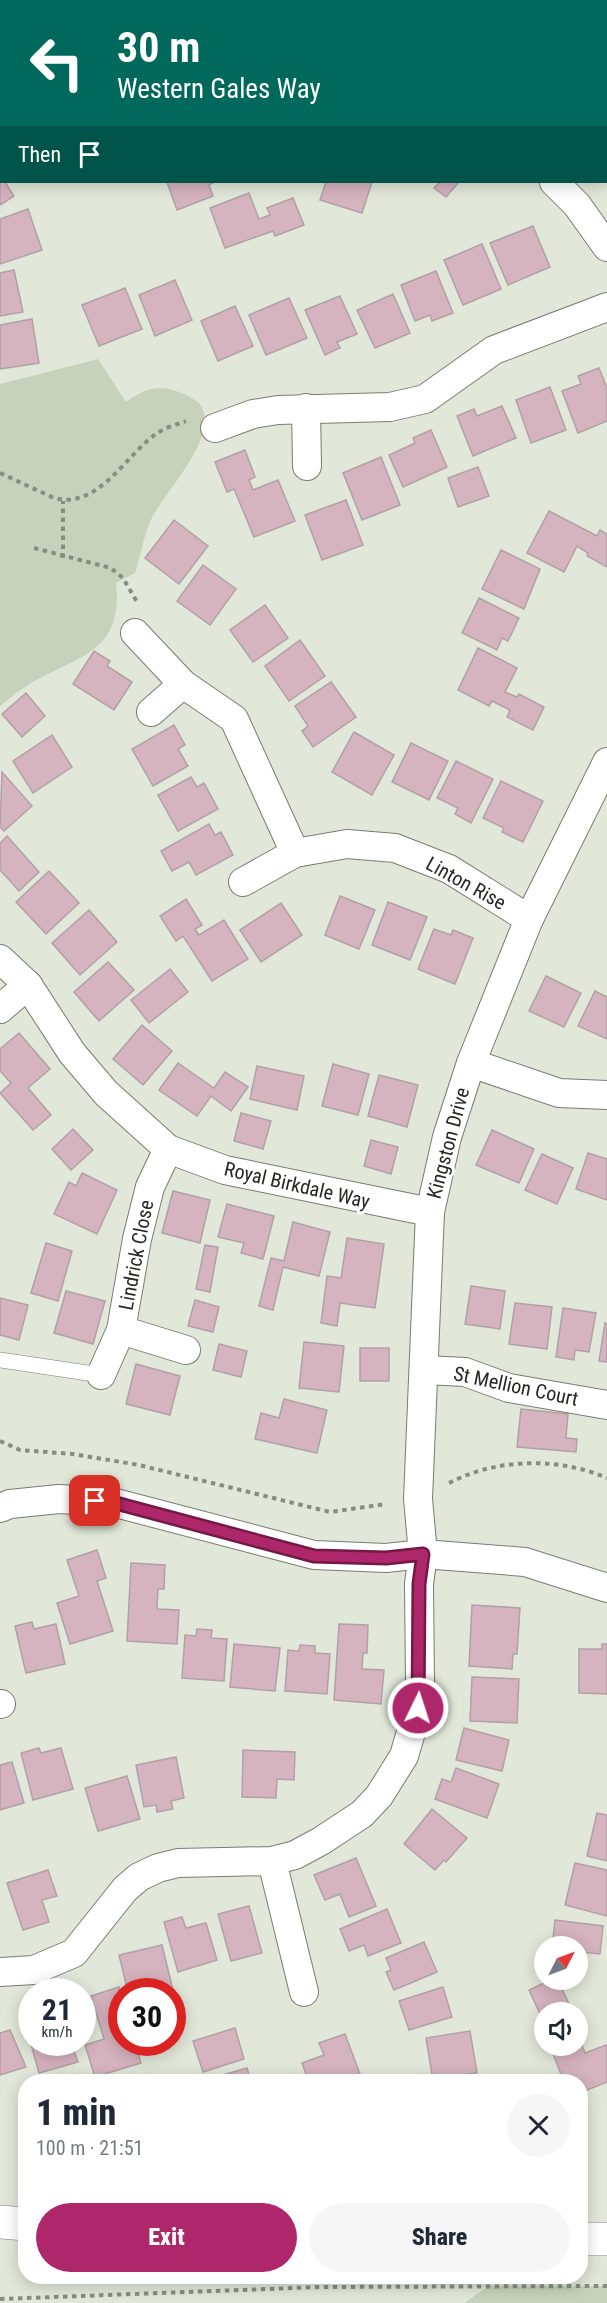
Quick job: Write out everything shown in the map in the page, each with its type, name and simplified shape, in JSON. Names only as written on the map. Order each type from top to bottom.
[{"type":"main road","points":[[0,2223],[18,2224]]},
{"type":"main road","points":[[588,2239],[607,2239]]},
{"type":"street","points":[[555,183],[577,205],[607,247]]},
{"type":"street","points":[[215,428],[253,414],[306,408],[390,407],[425,399],[494,350],[607,307]]},
{"type":"street","points":[[306,408],[307,466]]},
{"type":"street","points":[[135,633],[183,684],[234,719],[295,853]]},
{"type":"street","points":[[151,712],[183,684]]},
{"type":"street","name":"Kingston Drive","points":[[0,1972],[34,1970],[74,1953],[126,1889],[139,1877],[158,1868],[178,1863],[272,1861],[295,1855],[343,1829],[362,1814],[379,1796],[404,1756],[418,1708],[419,1584],[423,1554],[418,1499],[430,1212],[447,1137],[471,1063],[529,919],[607,762]]},
{"type":"street","name":"Linton Rise","points":[[243,882],[295,853],[347,844],[395,848],[449,869],[529,919]]},
{"type":"street","name":"Royal Birkdale Way","points":[[0,959],[28,985],[72,1053],[106,1093],[168,1149],[225,1170],[430,1212]]},
{"type":"street","points":[[0,1009],[28,985]]},
{"type":"street","points":[[471,1063],[559,1093],[607,1095]]},
{"type":"street","name":"Lindrick Close","points":[[101,1375],[121,1330],[136,1239],[150,1187],[168,1149]]},
{"type":"street","name":"Lindrick Close","points":[[121,1330],[186,1350]]},
{"type":"street","name":"St Mellion Court","points":[[425,1370],[465,1372],[509,1388],[607,1405]]},
{"type":"street","points":[[0,1508],[10,1504],[59,1499],[112,1502],[314,1556],[386,1558],[423,1554],[525,1562],[607,1588]]},
{"type":"street","points":[[272,1861],[304,1992]]},
{"type":"lane","points":[[0,1360],[101,1375]]},
{"type":"path","points":[[0,473],[63,501],[101,486],[157,433],[206,412],[215,428]]},
{"type":"path","points":[[63,501],[63,558]]},
{"type":"path","points":[[34,548],[63,558],[111,568],[123,578],[141,608],[135,633]]},
{"type":"path","points":[[0,1441],[20,1450],[74,1454],[139,1465],[330,1512],[418,1499],[469,1472],[533,1462],[582,1467],[607,1478]]},
{"type":"path","points":[[0,2299],[320,2287],[607,2286]]},
{"type":"green space","points":[[98,359],[126,402],[145,391],[154,389],[162,388],[179,392],[198,402],[204,415],[204,430],[198,447],[149,524],[135,573],[116,583],[116,608],[112,627],[103,641],[75,661],[22,689],[0,706],[0,384]]},
{"type":"green space","points":[[489,2286],[607,2286],[607,2303],[464,2303]]},
{"type":"building","points":[[0,183],[6,183],[14,196],[0,205]]},
{"type":"building","points":[[167,183],[212,183],[209,185],[213,196],[177,210]]},
{"type":"building","points":[[326,183],[372,183],[362,213],[320,200]]},
{"type":"building","points":[[439,183],[458,183],[446,197],[434,188]]},
{"type":"building","points":[[249,193],[259,219],[270,215],[267,208],[293,198],[304,225],[275,236],[273,231],[225,248],[210,208]]},
{"type":"building","points":[[28,209],[42,250],[0,264],[0,219]]},
{"type":"building","points":[[533,226],[550,267],[508,285],[490,243]]},
{"type":"building","points":[[482,244],[501,289],[463,305],[444,260]]},
{"type":"building","points":[[14,270],[23,312],[0,316],[0,273]]},
{"type":"building","points":[[436,271],[453,313],[432,321],[430,315],[415,321],[401,285]]},
{"type":"building","points":[[175,280],[192,320],[155,336],[139,295]]},
{"type":"building","points":[[125,288],[142,329],[99,346],[82,305]]},
{"type":"building","points":[[393,294],[410,333],[375,348],[357,310]]},
{"type":"building","points":[[340,296],[357,334],[337,342],[340,348],[325,355],[305,310]]},
{"type":"building","points":[[289,298],[307,338],[266,355],[249,315]]},
{"type":"building","points":[[235,306],[253,346],[218,361],[201,321]]},
{"type":"building","points":[[32,319],[39,363],[0,369],[0,325]]},
{"type":"building","points":[[599,368],[607,388],[607,421],[578,433],[562,391],[581,384],[578,376]]},
{"type":"building","points":[[550,387],[566,430],[531,443],[516,400]]},
{"type":"building","points":[[502,406],[516,438],[473,456],[457,416],[474,409],[477,416]]},
{"type":"building","points":[[431,430],[447,467],[403,487],[389,455],[415,443],[413,438]]},
{"type":"building","points":[[245,450],[255,477],[249,480],[253,490],[278,480],[295,521],[254,537],[234,489],[227,492],[215,462]]},
{"type":"building","points":[[381,457],[400,505],[362,520],[343,473]]},
{"type":"building","points":[[478,467],[489,496],[458,507],[448,478]]},
{"type":"building","points":[[346,500],[363,545],[322,560],[305,515]]},
{"type":"building","points":[[549,511],[597,536],[600,530],[607,534],[607,567],[587,556],[588,553],[577,546],[564,572],[527,553]]},
{"type":"building","points":[[174,520],[208,546],[179,584],[145,558]]},
{"type":"building","points":[[501,550],[540,569],[524,609],[482,589]]},
{"type":"building","points":[[203,565],[236,589],[210,625],[177,601]]},
{"type":"building","points":[[479,598],[519,618],[508,641],[502,638],[497,650],[462,633]]},
{"type":"building","points":[[265,605],[288,638],[253,662],[230,630]]},
{"type":"building","points":[[300,640],[325,676],[289,701],[265,666]]},
{"type":"building","points":[[478,648],[517,668],[505,692],[517,697],[519,694],[544,707],[533,730],[507,717],[510,710],[492,701],[489,706],[458,690]]},
{"type":"building","points":[[94,651],[110,661],[107,666],[132,682],[114,710],[73,684]]},
{"type":"building","points":[[331,682],[356,717],[313,747],[302,731],[308,726],[295,706]]},
{"type":"building","points":[[26,693],[45,716],[22,737],[2,714]]},
{"type":"building","points":[[174,725],[185,745],[178,749],[188,766],[153,786],[132,749]]},
{"type":"building","points":[[354,732],[394,755],[372,795],[332,772]]},
{"type":"building","points":[[52,735],[72,767],[33,793],[13,761]]},
{"type":"building","points":[[411,743],[448,761],[429,800],[392,782]]},
{"type":"building","points":[[456,761],[493,779],[471,823],[455,814],[458,808],[437,798]]},
{"type":"building","points":[[2,772],[32,806],[4,831],[0,827]]},
{"type":"building","points":[[191,777],[197,787],[204,783],[218,809],[178,831],[158,795]]},
{"type":"building","points":[[501,781],[543,801],[523,842],[502,832],[504,828],[483,818]]},
{"type":"building","points":[[209,824],[215,835],[221,832],[233,855],[196,875],[189,862],[172,871],[161,851]]},
{"type":"building","points":[[7,836],[39,872],[19,891],[0,870],[0,843]]},
{"type":"building","points":[[49,871],[79,903],[46,934],[16,902]]},
{"type":"building","points":[[340,896],[375,910],[359,949],[325,935]]},
{"type":"building","points":[[186,899],[202,925],[195,929],[199,935],[224,920],[248,959],[212,981],[183,936],[176,941],[160,916]]},
{"type":"building","points":[[388,902],[427,917],[410,960],[372,945]]},
{"type":"building","points":[[281,903],[302,935],[261,962],[240,930]]},
{"type":"building","points":[[89,910],[117,942],[80,975],[52,943]]},
{"type":"building","points":[[434,929],[451,935],[453,930],[473,938],[455,984],[418,969]]},
{"type":"building","points":[[108,962],[134,990],[99,1021],[74,992]]},
{"type":"building","points":[[170,969],[188,992],[149,1023],[131,1000]]},
{"type":"building","points":[[546,976],[581,993],[564,1027],[529,1011]]},
{"type":"building","points":[[595,991],[607,997],[607,1039],[578,1026]]},
{"type":"building","points":[[142,1025],[172,1051],[143,1085],[113,1059]]},
{"type":"building","points":[[19,1033],[50,1069],[28,1088],[51,1115],[33,1130],[0,1093],[11,1083],[0,1071],[0,1049]]},
{"type":"building","points":[[178,1063],[214,1088],[225,1072],[248,1087],[231,1111],[211,1096],[197,1116],[159,1090]]},
{"type":"building","points":[[333,1064],[369,1074],[358,1115],[322,1106]]},
{"type":"building","points":[[257,1066],[304,1076],[297,1110],[250,1099]]},
{"type":"building","points":[[379,1075],[418,1085],[407,1127],[368,1116]]},
{"type":"building","points":[[241,1113],[271,1121],[263,1149],[234,1141]]},
{"type":"building","points":[[73,1129],[93,1150],[71,1170],[52,1149]]},
{"type":"building","points":[[492,1130],[534,1149],[519,1183],[476,1165]]},
{"type":"building","points":[[371,1140],[398,1147],[391,1174],[364,1166]]},
{"type":"building","points":[[588,1153],[607,1159],[607,1200],[576,1189]]},
{"type":"building","points":[[542,1154],[573,1168],[557,1204],[525,1190]]},
{"type":"building","points":[[82,1173],[117,1190],[97,1234],[54,1214],[69,1182],[76,1186]]},
{"type":"building","points":[[173,1191],[210,1200],[200,1243],[162,1233]]},
{"type":"building","points":[[227,1204],[274,1216],[263,1259],[241,1253],[244,1243],[218,1237]]},
{"type":"building","points":[[293,1222],[330,1232],[319,1276],[283,1267],[273,1310],[259,1306],[271,1258],[284,1261]]},
{"type":"building","points":[[347,1238],[384,1244],[375,1308],[340,1303],[337,1326],[321,1323],[327,1276],[341,1278]]},
{"type":"building","points":[[46,1243],[72,1251],[58,1301],[31,1293]]},
{"type":"building","points":[[205,1245],[218,1247],[210,1292],[196,1289]]},
{"type":"building","points":[[471,1286],[505,1291],[500,1329],[465,1324]]},
{"type":"building","points":[[66,1291],[105,1301],[93,1344],[54,1333]]},
{"type":"building","points":[[0,1298],[28,1305],[19,1340],[0,1335]]},
{"type":"building","points":[[195,1300],[219,1307],[213,1332],[188,1326]]},
{"type":"building","points":[[515,1303],[552,1307],[547,1349],[509,1344]]},
{"type":"building","points":[[563,1308],[596,1313],[589,1352],[575,1350],[574,1360],[556,1357]]},
{"type":"building","points":[[605,1323],[607,1324],[607,1362],[599,1361]]},
{"type":"building","points":[[304,1342],[344,1346],[339,1392],[299,1388]]},
{"type":"building","points":[[219,1344],[247,1351],[241,1377],[213,1370]]},
{"type":"building","points":[[360,1348],[389,1348],[389,1381],[360,1381]]},
{"type":"building","points":[[136,1364],[180,1376],[170,1415],[126,1404]]},
{"type":"building","points":[[284,1399],[327,1410],[317,1453],[255,1439],[261,1413],[279,1418]]},
{"type":"building","points":[[521,1409],[568,1414],[566,1438],[577,1439],[576,1452],[517,1447]]},
{"type":"building","points":[[97,1550],[106,1578],[97,1581],[113,1631],[70,1644],[57,1603],[79,1596],[67,1560]]},
{"type":"building","points":[[131,1563],[165,1565],[164,1589],[158,1589],[157,1609],[179,1610],[177,1644],[127,1641]]},
{"type":"building","points":[[472,1605],[520,1608],[517,1654],[513,1654],[512,1669],[469,1666]]},
{"type":"building","points":[[32,1622],[34,1629],[56,1624],[65,1664],[26,1673],[15,1626]]},
{"type":"building","points":[[339,1624],[368,1625],[367,1653],[363,1653],[362,1669],[384,1670],[381,1704],[334,1700]]},
{"type":"building","points":[[197,1629],[212,1630],[211,1638],[227,1639],[224,1681],[182,1678],[185,1635],[196,1636]]},
{"type":"building","points":[[234,1644],[280,1648],[275,1691],[230,1687]]},
{"type":"building","points":[[602,1644],[607,1644],[607,1694],[579,1693],[579,1649],[602,1649]]},
{"type":"building","points":[[300,1645],[315,1646],[315,1653],[330,1654],[327,1694],[285,1691],[288,1650],[299,1651]]},
{"type":"building","points":[[472,1677],[519,1679],[517,1723],[470,1721]]},
{"type":"building","points":[[464,1728],[509,1740],[502,1771],[456,1760]]},
{"type":"building","points":[[39,1748],[41,1753],[61,1748],[73,1789],[33,1800],[21,1753]]},
{"type":"building","points":[[243,1750],[295,1752],[294,1780],[277,1779],[276,1798],[242,1797]]},
{"type":"building","points":[[176,1757],[184,1798],[171,1801],[173,1809],[157,1812],[156,1805],[144,1807],[136,1765]]},
{"type":"building","points":[[12,1762],[24,1803],[0,1810],[0,1765]]},
{"type":"building","points":[[456,1768],[499,1784],[487,1818],[435,1799],[442,1779],[451,1782]]},
{"type":"building","points":[[127,1776],[140,1819],[98,1831],[85,1788]]},
{"type":"building","points":[[432,1809],[467,1838],[446,1862],[444,1860],[435,1870],[404,1844]]},
{"type":"building","points":[[597,1813],[607,1815],[607,1861],[587,1856]]},
{"type":"building","points":[[356,1858],[376,1906],[349,1917],[340,1894],[325,1900],[314,1875]]},
{"type":"building","points":[[575,1863],[607,1870],[607,1916],[565,1905]]},
{"type":"building","points":[[48,1870],[57,1896],[42,1900],[49,1922],[23,1930],[7,1883]]},
{"type":"building","points":[[249,1906],[262,1953],[231,1961],[218,1914]]},
{"type":"building","points":[[387,1909],[401,1943],[368,1956],[364,1945],[349,1951],[340,1929]]},
{"type":"building","points":[[182,1917],[186,1928],[206,1923],[217,1960],[178,1972],[164,1922]]},
{"type":"building","points":[[555,1920],[603,1926],[600,1954],[588,1953],[588,1936],[553,1936]]},
{"type":"building","points":[[424,1942],[437,1972],[394,1990],[386,1972],[391,1970],[386,1958]]},
{"type":"building","points":[[162,1945],[170,1978],[125,1978],[119,1955]]},
{"type":"building","points":[[443,1987],[452,2017],[409,2030],[399,2001]]},
{"type":"building","points":[[534,1988],[534,1990],[563,1990],[568,2002],[535,2002],[529,1990]]},
{"type":"building","points":[[108,1991],[108,2056],[139,2056],[141,2063],[105,2074],[94,2074],[88,2056],[96,2056],[96,2042],[104,2039],[96,2013],[96,1994]]},
{"type":"building","points":[[235,2028],[244,2059],[203,2072],[193,2041]]},
{"type":"building","points":[[10,2030],[18,2048],[18,2056],[21,2056],[26,2067],[0,2075],[0,2033]]},
{"type":"building","points":[[470,2031],[477,2073],[432,2074],[426,2038]]},
{"type":"building","points":[[345,2034],[360,2074],[306,2074],[302,2063],[324,2055],[319,2043]]},
{"type":"building","points":[[606,2045],[607,2082],[588,2090],[588,2074],[561,2074],[554,2056],[588,2056],[588,2052]]},
{"type":"building","points":[[34,2056],[76,2056],[78,2062],[39,2073]]},
{"type":"building","points":[[247,2068],[249,2074],[227,2074]]},
{"type":"route","points":[[95,1501],[112,1502],[161,1514],[245,1539],[314,1556],[386,1558],[423,1554],[419,1584],[418,1708]]}]
